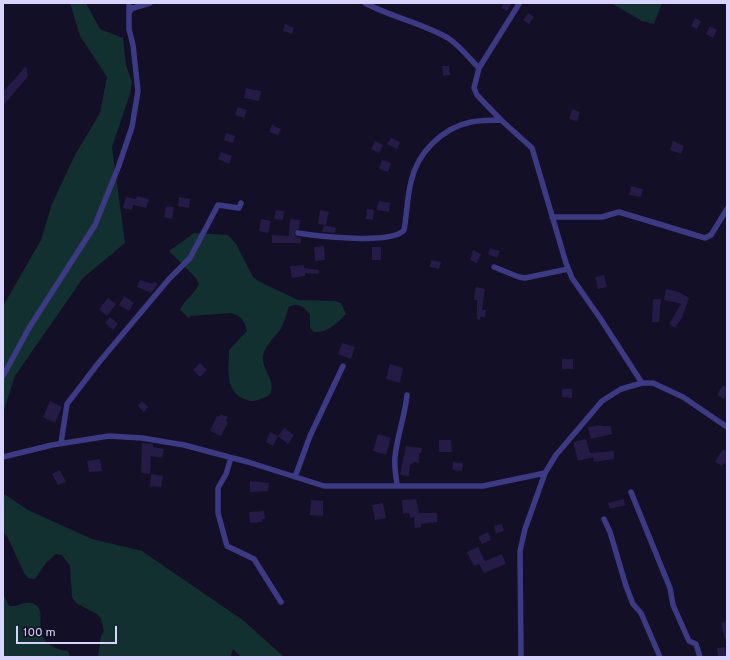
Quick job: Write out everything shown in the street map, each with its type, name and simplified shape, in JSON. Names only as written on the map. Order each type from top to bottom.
[{"type":"street","points":[[3,376],[29,328],[95,225],[132,127],[138,91],[133,45],[129,28],[129,3]]},
{"type":"street","points":[[130,11],[133,8],[150,3]]},
{"type":"street","points":[[365,3],[383,12],[450,39],[480,68]]},
{"type":"street","points":[[519,4],[480,68],[474,88],[477,95],[501,120],[532,148],[572,278],[642,383]]},
{"type":"street","points":[[298,233],[325,238],[377,238],[400,234],[404,230],[411,181],[419,160],[429,146],[457,126],[471,122],[501,120]]},
{"type":"street","points":[[60,443],[67,404],[100,361],[169,279],[190,258],[218,205],[239,208],[241,203]]},
{"type":"street","points":[[552,217],[602,217],[619,212],[705,238],[711,235],[727,209]]},
{"type":"street","points":[[494,267],[524,278],[568,269]]},
{"type":"street","points":[[295,477],[310,436],[343,366]]},
{"type":"street","points":[[521,657],[520,551],[545,473],[556,455],[602,401],[621,389],[642,383],[665,387],[683,397],[727,427]]},
{"type":"street","points":[[397,485],[395,458],[397,439],[406,412],[407,395]]},
{"type":"street","points":[[3,457],[60,443],[109,436],[142,438],[184,445],[324,486],[483,486],[545,473]]},
{"type":"street","points":[[231,458],[226,474],[218,488],[218,513],[226,546],[254,559],[281,602]]},
{"type":"street","points":[[631,492],[670,588],[673,605],[689,642],[696,644],[700,657]]},
{"type":"street","points":[[604,519],[610,532],[628,592],[633,604],[641,613],[660,657]]},
{"type":"green space","points":[[70,3],[86,3],[100,29],[123,38],[126,65],[132,82],[130,94],[112,147],[125,243],[83,278],[15,376],[3,413],[3,306],[41,240],[52,204],[75,155],[100,113],[107,77],[80,36]]},
{"type":"green space","points":[[611,3],[662,3],[654,24],[642,21]]},
{"type":"green space","points":[[194,233],[228,235],[236,244],[253,277],[258,281],[298,300],[335,301],[341,303],[346,314],[336,324],[328,329],[314,332],[310,328],[310,315],[306,310],[298,305],[289,307],[280,330],[264,352],[264,365],[272,387],[270,394],[266,397],[254,401],[246,400],[233,390],[230,384],[228,371],[229,350],[247,331],[242,319],[231,313],[190,316],[189,318],[180,310],[199,284],[196,278],[169,251]]},
{"type":"green space","points":[[3,493],[28,510],[92,539],[142,551],[244,621],[284,657],[241,657],[233,649],[230,657],[98,657],[101,636],[104,631],[101,619],[97,614],[76,603],[72,597],[70,566],[62,555],[56,554],[46,563],[35,579],[28,578],[24,573],[7,536],[3,532]]},
{"type":"green space","points":[[3,593],[9,606],[31,603],[39,608],[42,635],[47,642],[55,647],[68,651],[70,657],[3,657]]},
{"type":"building","points":[[504,3],[512,3],[507,11],[501,8]]},
{"type":"building","points":[[528,13],[534,17],[529,24],[523,20]]},
{"type":"building","points":[[695,18],[701,21],[697,29],[691,26]]},
{"type":"building","points":[[285,24],[294,28],[292,34],[283,31]]},
{"type":"building","points":[[710,26],[717,30],[713,38],[706,34]]},
{"type":"building","points":[[26,66],[28,76],[3,106],[3,92]]},
{"type":"building","points":[[442,66],[449,66],[450,75],[443,76]]},
{"type":"building","points":[[246,88],[261,91],[259,101],[244,98]]},
{"type":"building","points":[[238,107],[247,110],[244,118],[235,115]]},
{"type":"building","points":[[572,109],[580,112],[577,121],[569,119]]},
{"type":"building","points":[[272,125],[281,129],[278,135],[269,132]]},
{"type":"building","points":[[226,133],[235,136],[233,143],[224,140]]},
{"type":"building","points":[[391,138],[400,142],[397,149],[387,144]]},
{"type":"building","points":[[375,141],[383,145],[379,153],[371,149]]},
{"type":"building","points":[[673,141],[684,146],[681,154],[670,150]]},
{"type":"building","points":[[221,152],[232,156],[229,164],[218,159]]},
{"type":"building","points":[[382,160],[391,163],[388,172],[379,169]]},
{"type":"building","points":[[631,186],[643,189],[641,197],[629,195]]},
{"type":"building","points":[[137,196],[149,199],[146,208],[133,205],[132,210],[123,208],[126,197],[136,199]]},
{"type":"building","points":[[179,197],[190,199],[189,208],[178,206]]},
{"type":"building","points":[[379,201],[390,203],[389,212],[377,210]]},
{"type":"building","points":[[166,206],[174,207],[172,219],[164,217]]},
{"type":"building","points":[[367,209],[374,210],[373,220],[366,219]]},
{"type":"building","points":[[276,210],[284,211],[283,220],[274,219]]},
{"type":"building","points":[[320,210],[329,212],[326,225],[318,224]]},
{"type":"building","points":[[261,219],[271,221],[268,233],[259,231]]},
{"type":"building","points":[[290,219],[300,220],[299,229],[294,233],[296,237],[301,238],[301,243],[272,243],[272,235],[289,236]]},
{"type":"building","points":[[324,225],[336,228],[335,233],[322,232]]},
{"type":"building","points":[[324,246],[325,260],[315,261],[314,247]]},
{"type":"building","points":[[372,247],[381,247],[381,260],[372,260]]},
{"type":"building","points":[[490,248],[500,251],[497,258],[488,254]]},
{"type":"building","points":[[473,250],[481,254],[477,263],[470,260]]},
{"type":"building","points":[[431,260],[441,262],[439,269],[430,267]]},
{"type":"building","points":[[304,265],[304,268],[319,270],[318,274],[305,273],[305,276],[292,278],[290,266]]},
{"type":"building","points":[[604,275],[607,287],[598,289],[595,277]]},
{"type":"building","points":[[140,280],[152,284],[154,282],[158,284],[151,293],[137,287]]},
{"type":"building","points":[[476,287],[485,289],[482,310],[486,310],[485,317],[480,317],[480,320],[477,319],[477,300],[474,300]]},
{"type":"building","points":[[666,289],[679,292],[689,298],[682,318],[675,328],[669,324],[681,304],[664,300]]},
{"type":"building","points":[[124,296],[134,303],[129,311],[119,305]]},
{"type":"building","points":[[108,298],[116,304],[107,316],[99,309]]},
{"type":"building","points":[[653,299],[661,299],[659,322],[652,322]]},
{"type":"building","points":[[110,317],[118,324],[113,330],[105,323]]},
{"type":"building","points":[[342,343],[355,347],[351,359],[338,354]]},
{"type":"building","points":[[562,359],[573,359],[573,369],[562,369]]},
{"type":"building","points":[[200,363],[207,370],[200,377],[193,370]]},
{"type":"building","points":[[390,364],[403,368],[400,383],[386,379]]},
{"type":"building","points":[[723,385],[727,388],[727,394],[724,399],[717,395]]},
{"type":"building","points":[[562,389],[572,389],[572,398],[562,397]]},
{"type":"building","points":[[50,401],[62,407],[55,423],[43,417]]},
{"type":"building","points":[[142,401],[148,407],[144,412],[138,406]]},
{"type":"building","points":[[221,414],[228,417],[226,421],[228,422],[221,436],[210,431],[217,416],[219,417]]},
{"type":"building","points":[[601,425],[611,426],[612,434],[591,439],[588,427]]},
{"type":"building","points":[[284,428],[294,435],[288,444],[278,436]]},
{"type":"building","points":[[270,432],[278,436],[273,446],[266,442]]},
{"type":"building","points":[[378,434],[391,438],[386,455],[373,451]]},
{"type":"building","points":[[586,439],[590,453],[614,451],[614,459],[594,462],[593,457],[578,461],[573,442]]},
{"type":"building","points":[[439,440],[451,440],[452,452],[439,452]]},
{"type":"building","points":[[142,443],[153,444],[153,447],[164,449],[162,458],[151,456],[150,474],[141,473]]},
{"type":"building","points":[[406,446],[422,448],[421,453],[419,453],[419,463],[415,462],[410,465],[409,476],[400,475]]},
{"type":"building","points":[[723,449],[727,452],[727,466],[724,463],[722,466],[715,462]]},
{"type":"building","points":[[100,459],[102,471],[89,472],[87,461]]},
{"type":"building","points":[[453,462],[463,463],[462,471],[452,470]]},
{"type":"building","points":[[60,470],[66,482],[58,485],[52,474]]},
{"type":"building","points":[[151,474],[163,476],[161,487],[150,486]]},
{"type":"building","points":[[250,481],[269,483],[268,491],[250,492]]},
{"type":"building","points":[[416,499],[419,513],[437,513],[437,522],[421,524],[421,527],[415,528],[414,517],[410,518],[409,513],[403,514],[402,500]]},
{"type":"building","points":[[624,499],[625,505],[610,509],[608,503]]},
{"type":"building","points":[[311,500],[323,501],[323,516],[310,515]]},
{"type":"building","points":[[383,503],[386,518],[375,520],[372,505]]},
{"type":"building","points":[[264,511],[265,519],[262,519],[262,522],[250,523],[249,512]]},
{"type":"building","points":[[502,524],[504,531],[496,534],[494,526]]},
{"type":"building","points":[[488,532],[491,540],[482,544],[478,537]]},
{"type":"building","points":[[478,547],[485,561],[502,554],[506,564],[484,573],[479,564],[474,566],[467,552]]},
{"type":"building","points":[[727,621],[727,639],[725,639],[721,623]]},
{"type":"building","points":[[725,647],[726,657],[718,657],[717,648]]}]
